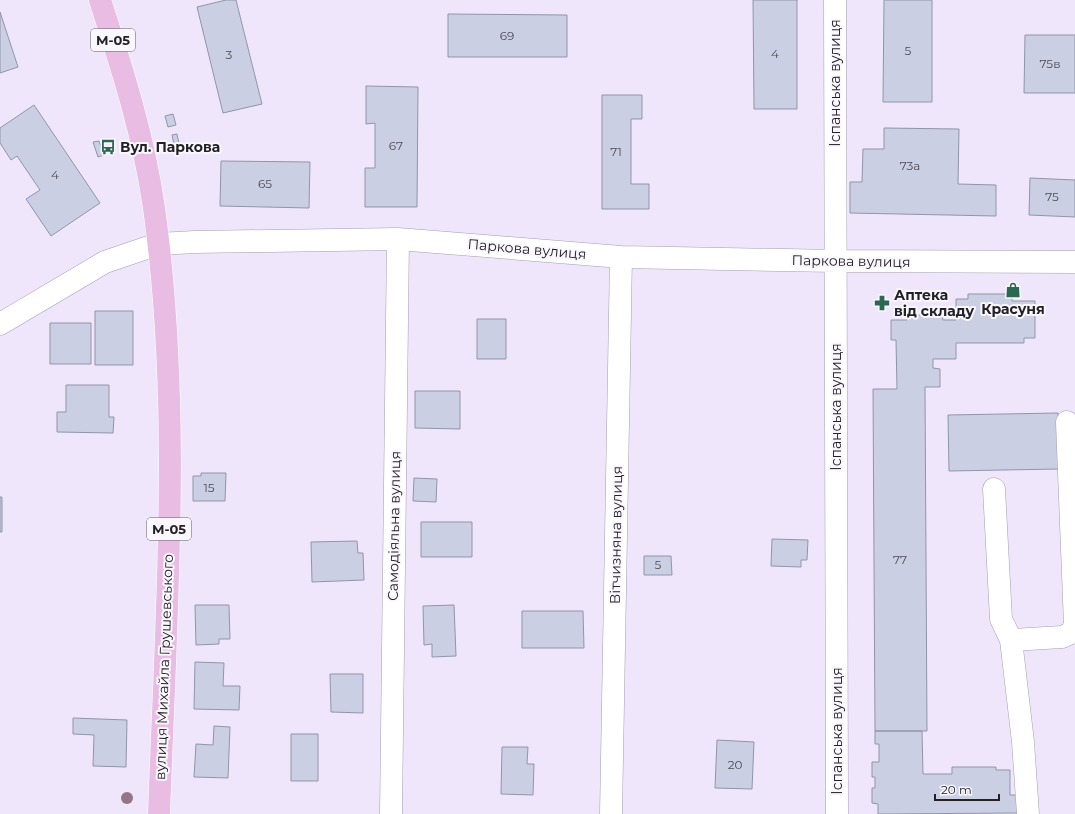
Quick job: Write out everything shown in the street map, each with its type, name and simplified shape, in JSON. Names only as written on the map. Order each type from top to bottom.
[{"type":"main road","name":"вулиця Михайла Грушевського","points":[[100,0],[137,125],[153,207],[163,289],[167,371],[169,522],[159,814]]},
{"type":"street","name":"Іспанська вулиця","points":[[835,0],[837,814]]},
{"type":"street","name":"Паркова вулиця","points":[[0,324],[105,262],[158,244],[195,242],[398,239],[621,256],[836,261],[1075,262]]},
{"type":"street","name":"Самодіяльна вулиця","points":[[391,814],[398,239]]},
{"type":"street","name":"Вітчизняна вулиця","points":[[611,814],[621,256]]},
{"type":"street","points":[[1011,640],[1062,637],[1071,633],[1075,625],[1067,422]]},
{"type":"street","points":[[994,489],[1001,620],[1011,640],[1023,742],[1028,814]]},
{"type":"building","points":[[226,0],[236,0],[262,104],[223,113],[197,7]]},
{"type":"building","points":[[753,0],[797,0],[797,109],[754,109]]},
{"type":"building","points":[[884,0],[932,0],[932,102],[883,102]]},
{"type":"building","points":[[0,12],[18,67],[0,73]]},
{"type":"building","points":[[448,14],[567,15],[567,57],[448,57]]},
{"type":"building","points":[[1025,35],[1075,35],[1075,93],[1024,93]]},
{"type":"building","points":[[366,86],[418,87],[417,207],[365,207],[365,168],[375,168],[375,123],[366,124]]},
{"type":"building","points":[[602,95],[642,95],[642,119],[631,119],[631,184],[649,184],[649,209],[602,209]]},
{"type":"building","points":[[34,105],[100,203],[51,236],[26,199],[40,190],[17,156],[11,160],[0,143],[0,128]]},
{"type":"building","points":[[173,114],[176,125],[168,127],[165,116]]},
{"type":"building","points":[[884,128],[959,129],[958,184],[996,185],[996,216],[850,213],[850,182],[862,182],[863,149],[884,149]]},
{"type":"building","points":[[177,134],[181,153],[176,154],[172,135]]},
{"type":"building","points":[[99,141],[104,155],[98,157],[93,142]]},
{"type":"building","points":[[221,161],[310,162],[309,208],[220,206]]},
{"type":"building","points":[[1030,178],[1075,180],[1075,217],[1029,215]]},
{"type":"building","points":[[968,294],[1012,294],[1012,301],[1035,301],[1035,338],[1024,338],[1024,343],[956,343],[956,359],[933,359],[933,368],[940,369],[940,387],[925,387],[927,731],[875,731],[873,389],[897,389],[896,340],[891,340],[891,320],[907,320],[907,315],[942,315],[943,320],[956,320],[956,299],[968,299]]},
{"type":"building","points":[[95,311],[133,311],[133,365],[95,365]]},
{"type":"building","points":[[477,319],[506,319],[506,359],[477,359]]},
{"type":"building","points":[[50,323],[91,323],[91,364],[50,364]]},
{"type":"building","points":[[66,385],[109,385],[109,417],[114,417],[113,433],[57,432],[57,412],[66,412]]},
{"type":"building","points":[[415,391],[460,391],[460,429],[415,428]]},
{"type":"building","points":[[1058,413],[1059,469],[949,471],[948,415]]},
{"type":"building","points":[[201,473],[226,473],[225,501],[193,501],[193,476],[201,476]]},
{"type":"building","points":[[414,478],[437,479],[436,502],[413,501]]},
{"type":"building","points":[[0,497],[2,497],[2,532],[0,532]]},
{"type":"building","points":[[421,522],[472,522],[472,557],[421,557]]},
{"type":"building","points":[[772,539],[808,540],[807,560],[801,560],[801,567],[771,566]]},
{"type":"building","points":[[357,541],[358,553],[363,553],[364,580],[312,582],[311,542]]},
{"type":"building","points":[[644,556],[671,556],[672,575],[644,575]]},
{"type":"building","points":[[195,605],[229,605],[230,639],[219,639],[219,644],[196,645]]},
{"type":"building","points":[[454,605],[456,656],[432,657],[432,644],[424,645],[423,606]]},
{"type":"building","points":[[522,611],[583,611],[584,648],[522,648]]},
{"type":"building","points":[[195,662],[224,663],[223,686],[240,686],[239,710],[194,709]]},
{"type":"building","points":[[330,674],[363,674],[363,713],[331,712]]},
{"type":"building","points":[[73,718],[127,720],[126,767],[93,766],[94,735],[73,734]]},
{"type":"building","points":[[214,726],[230,727],[228,778],[194,777],[196,744],[213,745]]},
{"type":"building","points":[[875,731],[922,731],[923,774],[952,774],[952,767],[996,767],[996,770],[1010,770],[1010,795],[1017,795],[1017,813],[878,814],[878,804],[872,803],[872,788],[875,788],[875,777],[872,777],[872,762],[879,762],[879,744],[875,744]]},
{"type":"building","points":[[291,734],[318,734],[318,781],[291,781]]},
{"type":"building","points":[[717,740],[754,742],[752,789],[715,788]]},
{"type":"building","points":[[502,747],[528,747],[527,764],[534,764],[533,795],[501,794]]},
{"type":"place","name":"Вул. Паркова","points":[[108,147]]},
{"type":"place","name":"Красуня","points":[[1013,290]]},
{"type":"place","name":"Аптека від складу","points":[[882,303]]}]
